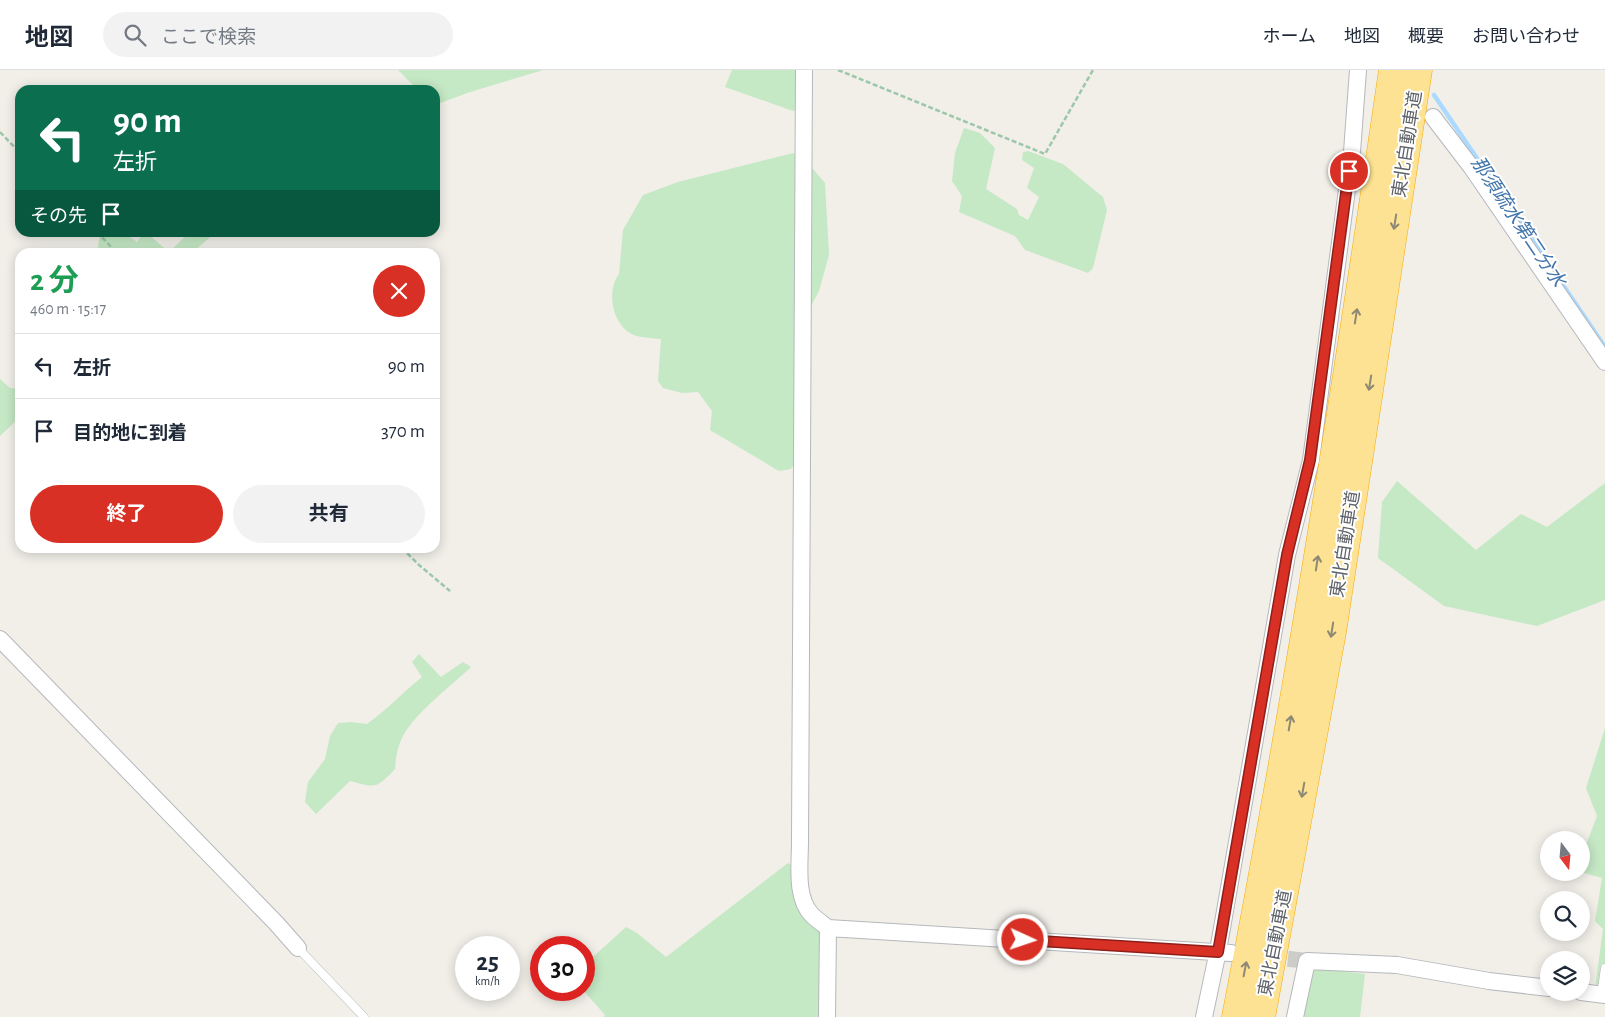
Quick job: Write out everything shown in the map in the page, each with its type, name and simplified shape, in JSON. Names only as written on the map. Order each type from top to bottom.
[{"type":"highway","name":"東北自動車道","points":[[1236,1017],[1307,629],[1367,251],[1393,70]]},
{"type":"highway","name":"東北自動車道","points":[[1261,1017],[1332,632],[1418,70]]},
{"type":"street","points":[[804,70],[800,875],[802,894],[806,906],[812,915],[828,928],[1224,952]]},
{"type":"street","points":[[1204,1017],[1224,952],[1287,555],[1310,460],[1352,152],[1358,70]]},
{"type":"street","points":[[1433,117],[1472,168],[1605,362]]},
{"type":"street","points":[[0,638],[298,948]]},
{"type":"street","points":[[826,1017],[828,928]]},
{"type":"street","points":[[1294,1017],[1307,961],[1397,966],[1489,981],[1540,987]]},
{"type":"street","points":[[1590,993],[1603,995]]},
{"type":"lane","points":[[298,948],[364,1017]]},
{"type":"lane","points":[[1603,995],[1605,968]]},
{"type":"path","points":[[838,70],[1045,154],[1093,70]]},
{"type":"path","points":[[0,132],[15,148]]},
{"type":"path","points":[[102,237],[112,248]]},
{"type":"path","points":[[407,553],[450,591]]},
{"type":"green space","points":[[398,70],[543,70],[440,103],[440,85],[413,85]]},
{"type":"green space","points":[[732,70],[800,70],[798,109],[793,111],[725,87]]},
{"type":"green space","points":[[964,128],[980,133],[995,148],[986,189],[1017,209],[1019,215],[1028,220],[1039,197],[1027,188],[1034,168],[1022,160],[1023,152],[1028,151],[1063,164],[1103,197],[1107,210],[1093,268],[1088,273],[1025,250],[1015,236],[959,212],[962,196],[952,181],[955,153]]},
{"type":"green space","points":[[793,153],[806,161],[825,183],[829,255],[819,291],[797,332],[795,462],[791,469],[779,471],[710,430],[712,411],[698,392],[682,393],[663,388],[658,381],[661,339],[637,336],[627,330],[616,316],[612,298],[615,281],[619,274],[623,230],[643,195],[678,182]]},
{"type":"green space","points":[[99,237],[130,237],[137,242],[141,237],[151,237],[164,248],[98,248]]},
{"type":"green space","points":[[185,237],[210,237],[198,248],[173,248]]},
{"type":"green space","points":[[0,379],[10,388],[15,388],[15,422],[0,436]]},
{"type":"green space","points":[[1397,481],[1476,550],[1521,514],[1547,527],[1605,483],[1605,600],[1537,626],[1444,606],[1378,558],[1382,502]]},
{"type":"green space","points":[[419,654],[441,677],[463,662],[471,667],[425,709],[409,727],[399,744],[395,769],[389,776],[371,786],[350,781],[316,814],[305,802],[308,782],[325,759],[330,736],[338,723],[367,724],[381,713],[422,677],[412,662]]},
{"type":"green space","points":[[1605,728],[1605,989],[1595,988],[1603,929],[1595,921],[1602,878],[1590,875],[1590,834],[1597,816],[1586,788]]},
{"type":"green space","points":[[788,863],[797,869],[824,928],[825,1017],[604,1017],[605,1015],[593,1001],[595,1001],[595,955],[626,927],[637,933],[666,957]]},
{"type":"green space","points":[[1313,968],[1365,974],[1360,1017],[1303,1017]]},
{"type":"waterway","name":"那須疏水第二分水","points":[[1434,95],[1605,347]]},
{"type":"tunnel","points":[[1264,956],[1307,961]]},
{"type":"route","points":[[1023,940],[1218,952],[1287,555],[1310,460],[1349,171]]}]
